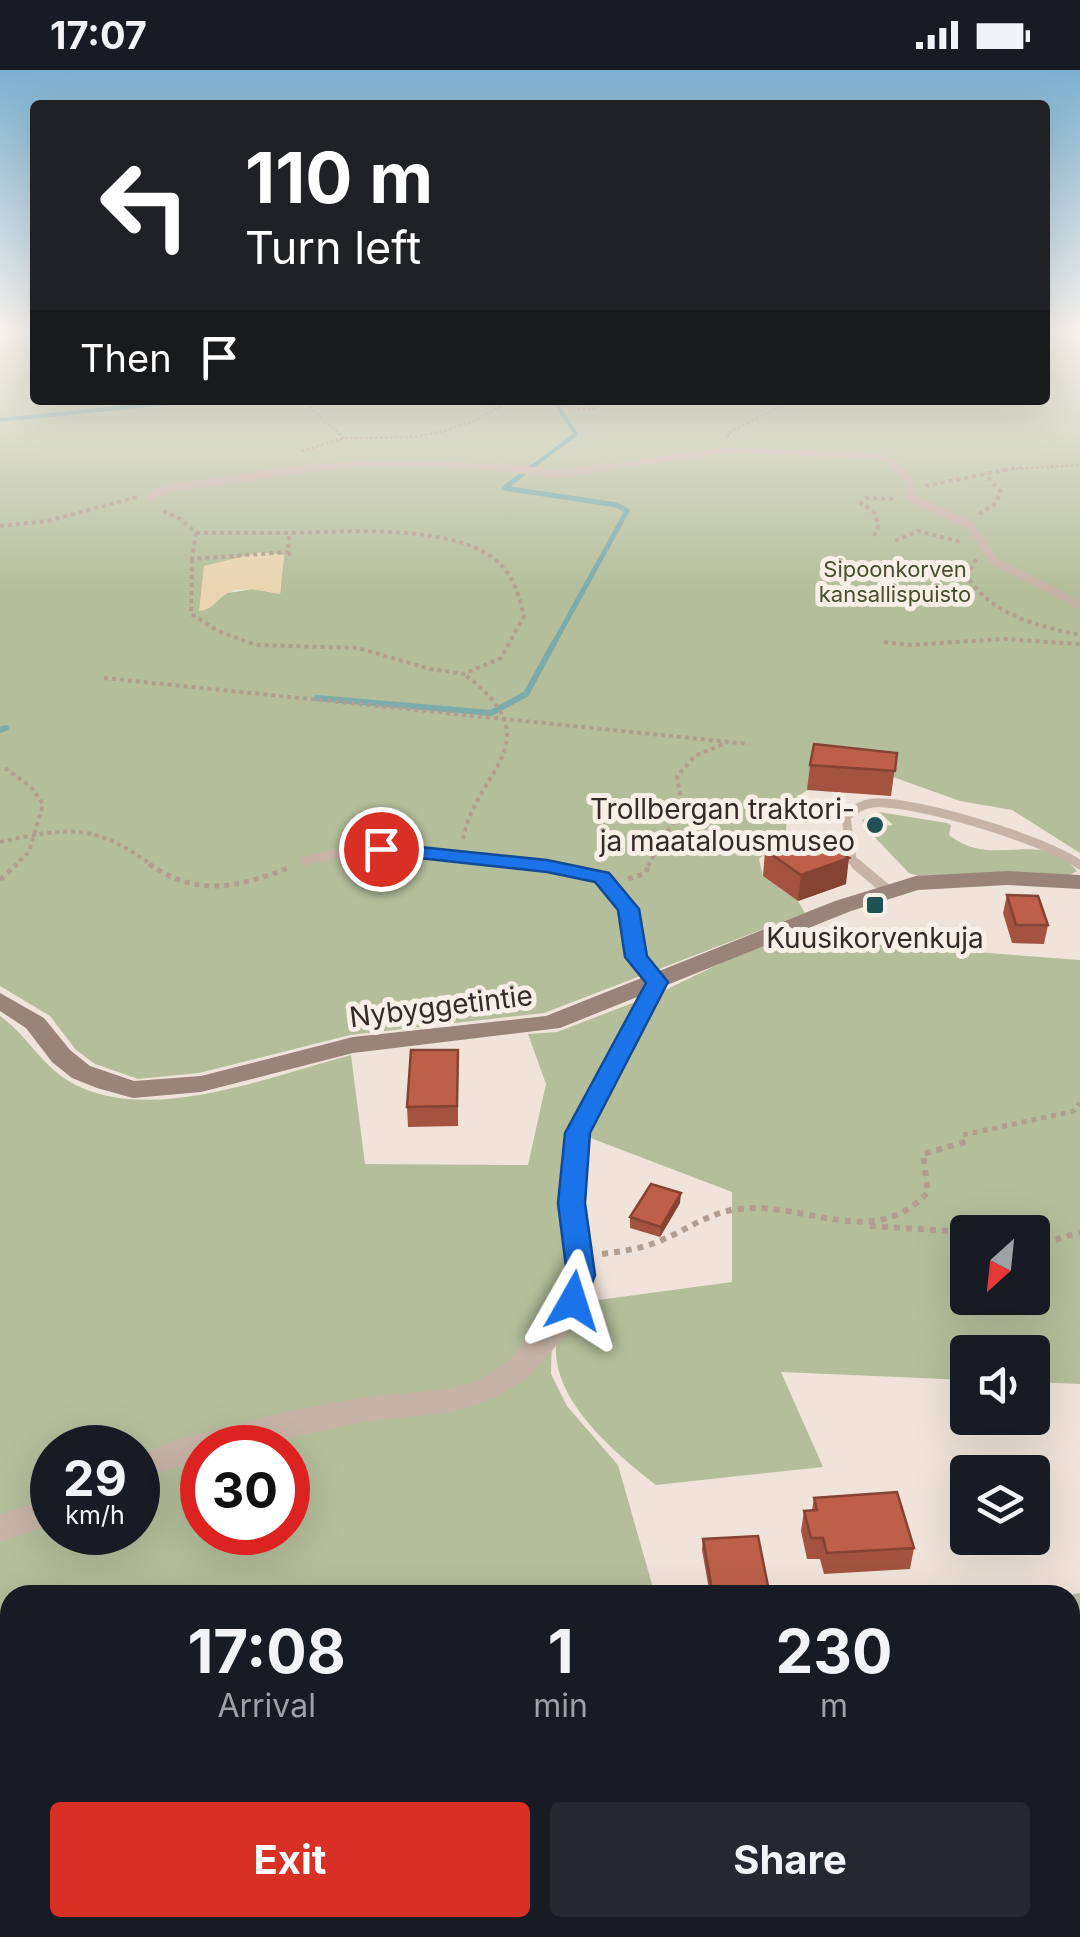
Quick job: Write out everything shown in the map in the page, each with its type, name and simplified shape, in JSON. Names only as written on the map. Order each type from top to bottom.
[{"type":"street","name":"Nybyggetintie","points":[[0,1000],[35,1023],[61,1056],[82,1072],[133,1090],[200,1084],[354,1045],[551,1022],[887,890],[916,883],[1080,882]]},
{"type":"street","points":[[160,1459],[288,1424],[368,1409],[450,1401],[487,1389],[518,1369],[556,1327],[573,1301],[581,1275],[572,1203],[578,1133],[657,982]]},
{"type":"street","points":[[0,1528],[30,1519]]},
{"type":"lane","points":[[153,496],[263,475],[391,461],[436,461],[535,472],[592,470],[728,450],[873,456],[890,461],[901,470],[910,480],[910,495],[916,500],[964,522],[994,561],[1080,605]]},
{"type":"lane","points":[[887,890],[852,860],[846,817],[855,808],[874,804],[951,816],[1058,849],[1080,866]]},
{"type":"lane","points":[[305,861],[328,860],[353,850],[464,856],[547,866],[602,878],[629,909],[636,957],[657,982]]},
{"type":"path","points":[[321,417],[344,438]]},
{"type":"path","points":[[263,475],[284,459],[322,442],[416,437],[481,417]]},
{"type":"path","points":[[728,450],[728,433],[760,417]]},
{"type":"path","points":[[910,488],[946,484],[1004,468],[1080,465]]},
{"type":"path","points":[[964,522],[993,506],[1001,492],[984,474]]},
{"type":"path","points":[[0,526],[47,521],[153,496],[156,507],[181,520],[196,534],[289,532],[434,538],[486,554],[500,562],[520,596],[524,616],[501,658],[464,674]]},
{"type":"path","points":[[874,536],[879,525],[873,511],[861,503],[866,498],[916,500]]},
{"type":"path","points":[[895,542],[903,533],[916,529],[983,546]]},
{"type":"path","points":[[289,532],[288,552],[292,558]]},
{"type":"path","points":[[196,534],[190,614],[218,631],[256,645],[358,648],[430,669],[464,674],[497,700],[506,721],[502,758],[494,777],[470,808],[463,836],[464,856]]},
{"type":"path","points":[[192,558],[288,552]]},
{"type":"path","points":[[967,576],[974,593],[1015,615],[1080,634]]},
{"type":"path","points":[[884,642],[911,645],[1002,638],[1080,644]]},
{"type":"path","points":[[104,678],[750,744]]},
{"type":"path","points":[[612,886],[646,873],[682,808],[677,776],[695,756],[730,742]]},
{"type":"path","points":[[0,880],[29,852],[44,804],[31,787],[5,768]]},
{"type":"path","points":[[0,842],[90,832],[113,838],[166,876],[194,888],[235,890],[305,861]]},
{"type":"path","points":[[867,1225],[917,1209],[928,1192],[923,1154],[960,1148],[966,1144],[963,1135],[1074,1111],[1080,1102]]},
{"type":"path","points":[[579,1258],[646,1246],[711,1212],[755,1208],[867,1225],[950,1231]]},
{"type":"path","points":[[1050,1241],[1080,1232]]},
{"type":"green space","name":"Sipoonkorven kansallispuisto","points":[[0,417],[1080,417],[1080,853],[1012,810],[960,801],[893,777],[807,790],[787,805],[786,833],[759,859],[763,876],[798,901],[805,913],[544,1013],[350,1035],[199,1073],[138,1079],[95,1064],[76,1050],[50,1016],[0,986]],"holes":[[[284,555],[280,594],[253,589],[228,593]]]},
{"type":"green space","points":[[879,812],[947,823],[951,825],[949,835],[983,849],[1048,851],[1077,871],[1068,876],[918,876],[909,873],[865,827],[862,820],[874,813],[880,826],[893,825]]},
{"type":"green space","points":[[775,937],[1080,960],[1080,1384],[1050,1383],[1050,1335],[950,1335],[950,1379],[781,1372],[823,1467],[656,1485],[602,1438],[570,1397],[560,1375],[556,1352],[559,1329],[576,1303],[732,1282],[732,1192],[580,1134],[657,994]]},
{"type":"green space","points":[[643,999],[575,1133],[577,1275],[552,1336],[551,1374],[567,1406],[618,1465],[652,1585],[0,1585],[0,1016],[67,1080],[98,1094],[132,1099],[208,1093],[351,1055],[365,1164],[528,1165],[546,1084],[528,1034],[557,1032]]},
{"type":"sand","points":[[261,552],[284,555],[280,594],[240,589],[199,611],[204,566]]},
{"type":"building","points":[[814,744],[897,753],[895,771],[810,765]]},
{"type":"building","points":[[812,833],[849,858],[801,875],[765,850]]},
{"type":"building","points":[[1007,895],[1038,896],[1048,925],[1016,925]]},
{"type":"building","points":[[411,1050],[458,1050],[457,1106],[407,1107]]},
{"type":"building","points":[[651,1184],[681,1193],[661,1227],[630,1217]]},
{"type":"building","points":[[897,1492],[914,1548],[827,1553],[823,1538],[811,1538],[804,1511],[817,1510],[814,1498]]},
{"type":"building","points":[[758,1536],[768,1585],[711,1585],[703,1539]]},
{"type":"waterway","points":[[0,420],[28,417]]},
{"type":"waterway","points":[[553,645],[627,511],[617,505],[504,488],[576,434],[565,417]]},
{"type":"waterway","points":[[317,698],[491,713],[526,694],[554,643]]},
{"type":"waterway","points":[[0,730],[6,728]]},
{"type":"place","name":"Trollbergan traktori- ja maatalousmuseo","points":[[875,825]]},
{"type":"place","name":"Kuusikorvenkuja","points":[[875,905]]},
{"type":"route","points":[[381,849],[547,866],[602,878],[617,890],[629,909],[636,957],[657,982],[578,1133],[572,1203],[581,1275],[573,1301]]}]
